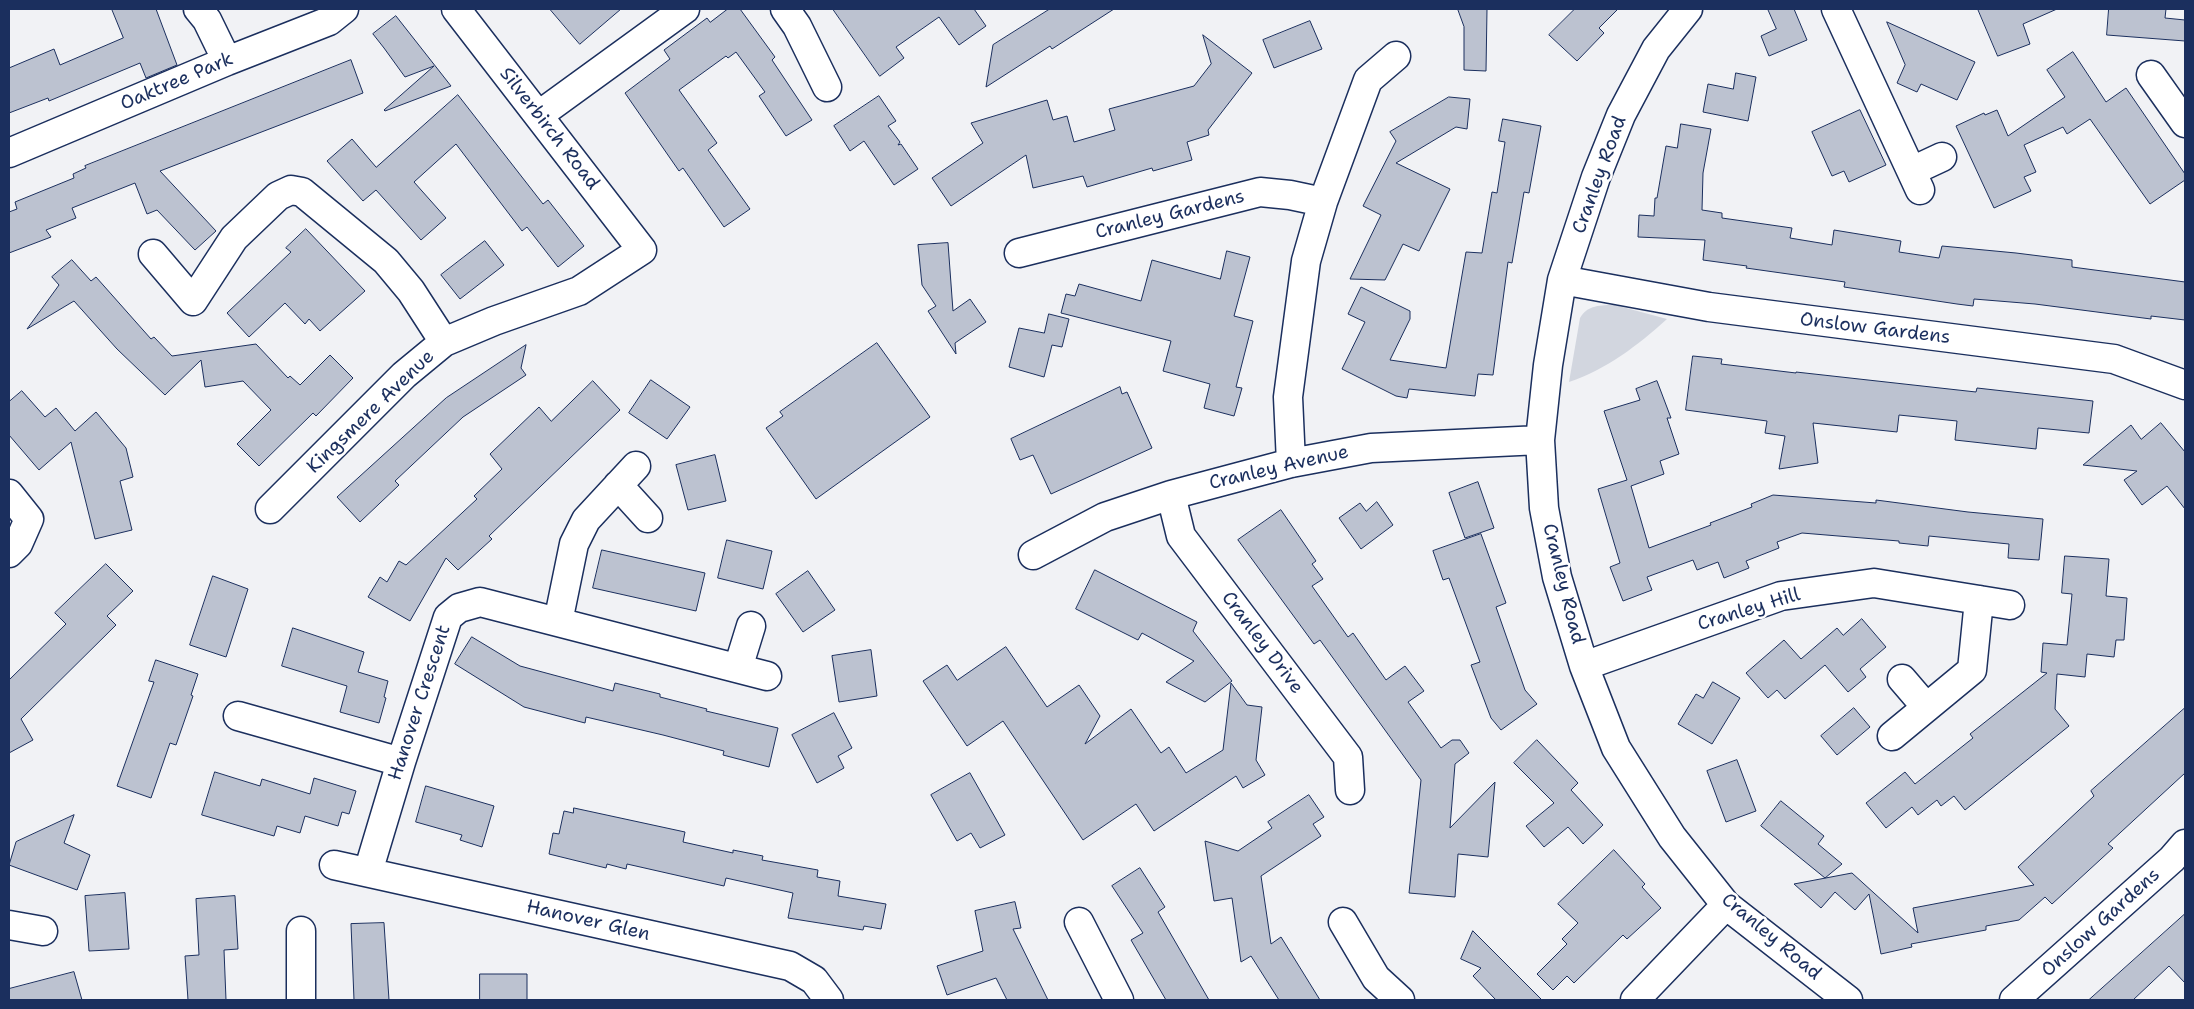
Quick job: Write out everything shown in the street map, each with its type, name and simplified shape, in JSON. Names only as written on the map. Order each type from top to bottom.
[{"type":"street","points":[[198,9],[206,20],[227,61]]},
{"type":"street","name":"Oaktree Park","points":[[9,153],[227,61],[329,21],[344,9]]},
{"type":"street","name":"Silverbirch Road","points":[[456,9],[642,250]]},
{"type":"street","points":[[539,115],[685,9]]},
{"type":"street","points":[[785,9],[797,26],[827,87]]},
{"type":"street","name":"Cranley Road","points":[[1688,9],[1656,49],[1621,115],[1596,177],[1562,280],[1548,365],[1540,440],[1544,508],[1557,577],[1584,666],[1616,748],[1672,836],[1726,905],[1848,1000]]},
{"type":"street","points":[[1836,9],[1916,180],[1942,157]]},
{"type":"street","points":[[1291,463],[1288,397],[1306,261],[1322,202],[1368,80],[1396,56]]},
{"type":"street","points":[[2151,75],[2185,123]]},
{"type":"street","points":[[152,254],[193,301],[234,238],[278,196],[291,190],[302,192],[386,261],[411,291],[444,342]]},
{"type":"street","name":"Cranley Gardens","points":[[1019,253],[1260,192],[1290,195],[1322,202]]},
{"type":"street","name":"Kingsmere Avenue","points":[[270,509],[404,375],[444,342],[494,321],[579,291],[642,250]]},
{"type":"street","name":"Onslow Gardens","points":[[1562,280],[1709,307],[2114,359],[2185,385]]},
{"type":"street","name":"Cranley Avenue","points":[[1033,556],[1106,517],[1171,495],[1291,463],[1371,448],[1540,440]]},
{"type":"street","points":[[558,622],[574,544],[586,520],[636,466]]},
{"type":"street","points":[[618,485],[648,518]]},
{"type":"street","points":[[9,494],[29,519],[18,544],[9,553]]},
{"type":"street","name":"Cranley Drive","points":[[1171,495],[1181,536],[1348,757],[1350,790]]},
{"type":"street","name":"Cranley Hill","points":[[1584,666],[1781,596],[1874,582],[2010,606]]},
{"type":"street","points":[[1892,736],[1972,670],[1978,600]]},
{"type":"street","name":"Hanover Crescent","points":[[368,872],[448,617],[459,608],[480,602],[767,676]]},
{"type":"street","points":[[738,668],[751,626]]},
{"type":"street","points":[[1902,679],[1926,707]]},
{"type":"street","points":[[238,716],[401,762]]},
{"type":"street","name":"Onslow Gardens","points":[[2014,1000],[2172,859],[2185,844]]},
{"type":"street","name":"Hanover Glen","points":[[334,865],[790,966],[814,980],[829,1000]]},
{"type":"street","points":[[1635,1000],[1726,905]]},
{"type":"street","points":[[1079,922],[1119,1000]]},
{"type":"street","points":[[1343,922],[1376,978],[1400,1000]]},
{"type":"street","points":[[9,925],[43,931]]},
{"type":"street","points":[[302,930],[302,1000]]},
{"type":"shaded area","points":[[1615,305],[1667,319],[1621,356],[1583,377],[1569,382],[1580,318],[1590,308]]},
{"type":"building","points":[[112,9],[156,9],[177,65],[146,78],[140,63],[49,101],[48,98],[9,113],[9,68],[54,49],[60,65],[123,38]]},
{"type":"building","points":[[550,9],[621,9],[580,44]]},
{"type":"building","points":[[728,9],[740,9],[775,57],[772,60],[812,120],[786,136],[759,96],[765,92],[736,52],[728,58],[726,56],[679,90],[717,143],[708,150],[750,209],[724,227],[683,168],[679,171],[625,93],[670,59],[664,50],[707,18],[710,22]]},
{"type":"building","points":[[833,9],[974,9],[986,26],[959,45],[939,17],[896,47],[904,58],[880,76]]},
{"type":"building","points":[[1050,9],[1114,9],[1052,49],[1050,46],[986,87],[993,45]]},
{"type":"building","points":[[1458,9],[1487,9],[1486,71],[1464,70],[1464,27]]},
{"type":"building","points":[[1575,9],[1618,9],[1599,28],[1604,33],[1577,61],[1549,35]]},
{"type":"building","points":[[1768,9],[1794,9],[1807,40],[1769,56],[1761,36],[1776,29]]},
{"type":"building","points":[[1978,9],[2057,9],[2023,24],[2030,44],[1998,56]]},
{"type":"building","points":[[2109,9],[2166,9],[2165,18],[2185,20],[2185,41],[2107,35]]},
{"type":"building","points":[[396,16],[451,86],[385,111],[434,66],[405,77],[373,34]]},
{"type":"building","points":[[1310,21],[1322,49],[1274,68],[1263,40]]},
{"type":"building","points":[[1887,22],[1975,62],[1957,100],[1921,84],[1917,92],[1897,83],[1905,65]]},
{"type":"building","points":[[1203,35],[1252,73],[1208,130],[1209,135],[1187,142],[1192,160],[1153,171],[1152,168],[1087,187],[1083,176],[1033,188],[1026,155],[951,206],[932,178],[983,143],[971,123],[1047,100],[1053,120],[1067,116],[1074,142],[1115,130],[1109,109],[1194,86],[1211,64]]},
{"type":"building","points":[[2073,52],[2106,102],[2126,88],[2185,174],[2185,180],[2150,204],[2090,119],[2067,134],[2063,127],[2024,145],[2036,172],[2024,177],[2031,191],[1994,208],[1956,126],[1984,113],[1985,115],[1997,110],[2008,136],[2065,97],[2047,70]]},
{"type":"building","points":[[351,60],[363,93],[160,171],[216,231],[195,250],[157,210],[147,214],[135,183],[72,208],[76,218],[46,230],[51,237],[9,253],[9,212],[17,209],[15,202],[74,178],[73,174],[86,168],[85,166]]},
{"type":"building","points":[[1736,73],[1756,77],[1748,121],[1703,112],[1708,84],[1733,89]]},
{"type":"building","points":[[458,95],[543,204],[548,200],[584,246],[558,267],[527,227],[522,231],[456,144],[414,182],[446,218],[421,240],[376,190],[363,201],[327,161],[352,139],[376,167]]},
{"type":"building","points":[[879,96],[896,121],[888,126],[900,142],[898,145],[901,144],[918,169],[894,185],[864,141],[850,151],[834,126]]},
{"type":"building","points":[[1449,97],[1470,99],[1467,129],[1456,127],[1396,163],[1450,189],[1419,251],[1403,244],[1385,280],[1350,279],[1381,215],[1363,206],[1396,141],[1390,132]]},
{"type":"building","points":[[1860,110],[1886,165],[1849,182],[1844,171],[1832,176],[1812,132]]},
{"type":"building","points":[[1503,119],[1541,126],[1529,193],[1524,192],[1512,263],[1508,262],[1493,375],[1478,374],[1475,396],[1409,389],[1407,398],[1396,396],[1342,369],[1365,322],[1348,314],[1361,287],[1410,311],[1410,319],[1390,360],[1446,368],[1466,252],[1482,253],[1492,192],[1497,193],[1505,142],[1499,141]]},
{"type":"building","points":[[1681,124],[1711,129],[1703,173],[1702,210],[1722,213],[1722,218],[1792,228],[1790,238],[1832,245],[1834,230],[1901,241],[1899,252],[1939,258],[1942,246],[2016,253],[2072,260],[2072,267],[2185,282],[2185,320],[2151,316],[2151,319],[2035,304],[1974,299],[1973,306],[1844,287],[1845,282],[1703,260],[1705,240],[1638,237],[1639,215],[1654,216],[1655,198],[1657,198],[1666,146],[1677,148]]},
{"type":"building","points":[[306,229],[365,291],[320,331],[309,319],[305,324],[285,303],[249,337],[227,313],[291,252],[286,248]]},
{"type":"building","points":[[485,241],[504,265],[460,299],[441,275]]},
{"type":"building","points":[[948,243],[953,311],[970,299],[986,322],[955,343],[956,354],[928,311],[936,306],[922,285],[918,245]]},
{"type":"building","points":[[1227,251],[1250,257],[1234,316],[1253,321],[1236,387],[1242,388],[1234,416],[1204,408],[1210,384],[1163,371],[1171,341],[1061,313],[1066,294],[1075,296],[1079,284],[1141,301],[1152,260],[1220,279]]},
{"type":"building","points":[[72,260],[91,281],[96,277],[151,339],[154,337],[172,356],[256,344],[288,378],[290,376],[300,385],[330,355],[353,378],[316,416],[313,413],[259,466],[237,444],[271,410],[243,381],[205,387],[201,360],[165,395],[117,349],[74,301],[27,329],[59,285],[52,277]]},
{"type":"building","points":[[1049,314],[1069,319],[1062,347],[1052,345],[1044,377],[1009,367],[1019,328],[1044,333]]},
{"type":"building","points":[[877,343],[930,417],[816,499],[766,428],[783,416],[780,412]]},
{"type":"building","points":[[526,345],[521,368],[526,375],[463,417],[395,481],[399,485],[360,522],[337,497],[446,398]]},
{"type":"building","points":[[1693,356],[1722,359],[1721,364],[1796,373],[1976,392],[1977,388],[2093,401],[2089,433],[2038,428],[2036,449],[1955,440],[1957,421],[1899,415],[1897,432],[1813,423],[1818,463],[1779,469],[1785,436],[1765,433],[1767,421],[1686,410]]},
{"type":"building","points":[[651,380],[690,407],[667,439],[629,413]]},
{"type":"building","points":[[593,381],[620,410],[489,536],[492,539],[458,570],[446,558],[410,621],[368,597],[380,577],[387,582],[399,561],[406,565],[477,499],[474,496],[502,469],[490,454],[539,407],[551,421]]},
{"type":"building","points":[[1657,381],[1671,418],[1667,418],[1679,454],[1660,461],[1664,474],[1631,486],[1649,548],[1711,525],[1710,523],[1752,507],[1751,504],[1773,495],[1876,503],[1876,500],[1968,512],[2043,519],[2039,560],[2008,558],[2009,544],[1929,536],[1928,546],[1899,543],[1899,541],[1802,533],[1777,542],[1779,548],[1746,561],[1749,568],[1724,578],[1718,562],[1697,570],[1693,560],[1647,577],[1652,590],[1623,601],[1610,567],[1620,563],[1598,489],[1627,480],[1604,411],[1640,400],[1636,389]]},
{"type":"building","points":[[1120,387],[1122,394],[1127,392],[1152,448],[1051,494],[1033,455],[1020,460],[1011,439]]},
{"type":"building","points":[[22,391],[45,417],[56,408],[75,431],[96,412],[126,448],[133,477],[120,481],[132,530],[95,539],[71,442],[39,470],[9,435],[9,402]]},
{"type":"building","points":[[2161,423],[2185,452],[2185,509],[2167,486],[2142,505],[2124,480],[2137,471],[2083,465],[2131,425],[2141,439]]},
{"type":"building","points":[[715,455],[726,501],[688,510],[676,465]]},
{"type":"building","points":[[1478,482],[1494,528],[1465,538],[1449,493]]},
{"type":"building","points":[[1377,502],[1393,525],[1361,549],[1339,518],[1360,503],[1366,511]]},
{"type":"building","points":[[1281,510],[1316,561],[1312,564],[1323,579],[1312,586],[1348,637],[1353,633],[1386,680],[1405,666],[1424,691],[1408,702],[1441,748],[1452,740],[1460,740],[1469,753],[1455,764],[1450,828],[1495,782],[1488,857],[1458,854],[1455,897],[1409,893],[1421,780],[1320,640],[1314,644],[1238,540]]},
{"type":"building","points":[[1481,534],[1506,603],[1496,607],[1525,690],[1537,704],[1501,730],[1491,718],[1471,665],[1480,662],[1449,578],[1443,580],[1433,551]]},
{"type":"building","points":[[727,540],[772,551],[763,589],[718,578]]},
{"type":"building","points":[[602,550],[705,573],[696,611],[593,588]]},
{"type":"building","points":[[2065,556],[2109,559],[2106,596],[2127,598],[2124,640],[2116,640],[2114,657],[2087,654],[2085,677],[2057,674],[2055,709],[2069,726],[1965,810],[1954,796],[1941,806],[1937,800],[1918,815],[1912,807],[1886,828],[1866,803],[1905,772],[1915,784],[1973,738],[1970,734],[2047,673],[2041,672],[2043,643],[2067,645],[2072,594],[2062,593]]},
{"type":"building","points":[[106,564],[133,591],[107,616],[116,625],[21,719],[33,740],[9,753],[9,680],[66,624],[55,613]]},
{"type":"building","points":[[1095,570],[1197,622],[1193,631],[1232,681],[1205,702],[1166,682],[1194,661],[1142,633],[1138,640],[1076,609]]},
{"type":"building","points":[[808,571],[835,610],[803,632],[776,594]]},
{"type":"building","points":[[213,576],[248,589],[226,657],[190,645]]},
{"type":"building","points":[[1862,619],[1886,647],[1860,669],[1866,677],[1848,692],[1825,665],[1785,699],[1777,690],[1768,698],[1746,673],[1784,640],[1801,659],[1837,628],[1843,635]]},
{"type":"building","points":[[293,628],[364,652],[358,672],[388,681],[384,697],[386,698],[379,723],[340,712],[347,686],[282,666]]},
{"type":"building","points":[[472,637],[520,666],[613,691],[615,683],[660,694],[660,697],[707,709],[706,711],[778,728],[769,767],[723,755],[724,751],[663,735],[586,717],[585,723],[524,707],[455,664]]},
{"type":"building","points":[[1006,647],[1047,707],[1079,685],[1100,716],[1085,744],[1131,709],[1161,753],[1169,747],[1186,773],[1223,750],[1231,683],[1247,705],[1262,707],[1256,760],[1265,775],[1243,788],[1236,776],[1154,831],[1136,804],[1083,840],[1003,721],[967,746],[923,681],[947,665],[957,680]]},
{"type":"building","points":[[871,650],[877,696],[839,702],[832,656]]},
{"type":"building","points":[[156,660],[198,674],[191,695],[193,696],[176,745],[170,743],[151,798],[117,786],[154,682],[149,681]]},
{"type":"building","points":[[1713,682],[1740,698],[1712,744],[1678,724],[1696,694],[1703,698]]},
{"type":"building","points":[[1854,708],[1870,727],[1837,755],[1821,736]]},
{"type":"building","points":[[2185,708],[2185,773],[2108,844],[2113,848],[2052,904],[2045,897],[2019,920],[1986,926],[1986,930],[1911,944],[1912,947],[1881,954],[1869,894],[1855,910],[1835,892],[1821,908],[1794,884],[1852,873],[1918,933],[1913,908],[2034,885],[2018,867],[2094,796],[2091,791]]},
{"type":"building","points":[[834,713],[852,748],[838,756],[844,768],[817,783],[792,735]]},
{"type":"building","points":[[1537,740],[1578,783],[1571,790],[1603,825],[1583,844],[1568,827],[1544,847],[1526,826],[1554,803],[1514,763]]},
{"type":"building","points":[[1737,760],[1756,811],[1726,822],[1707,771]]},
{"type":"building","points":[[215,772],[260,786],[262,779],[310,794],[314,778],[356,791],[349,814],[342,812],[338,826],[305,816],[300,833],[277,826],[274,836],[202,815]]},
{"type":"building","points":[[970,773],[1005,835],[980,848],[971,833],[957,841],[931,795]]},
{"type":"building","points":[[426,786],[494,806],[482,847],[460,840],[462,835],[416,822]]},
{"type":"building","points":[[1309,795],[1324,817],[1313,824],[1321,836],[1261,876],[1271,944],[1281,937],[1320,1000],[1279,1000],[1251,956],[1241,962],[1232,898],[1214,901],[1205,841],[1238,851],[1272,828],[1268,822]]},
{"type":"building","points":[[1781,801],[1824,836],[1818,844],[1842,864],[1825,878],[1761,826]]},
{"type":"building","points":[[574,808],[685,832],[683,842],[733,853],[733,850],[763,856],[762,860],[818,870],[817,877],[840,881],[838,896],[886,904],[881,929],[864,926],[863,930],[788,918],[793,893],[726,878],[724,886],[627,864],[626,869],[607,864],[606,868],[549,854],[553,833],[559,834],[564,811],[573,813]]},
{"type":"building","points":[[74,815],[64,843],[90,855],[77,890],[9,865],[16,842]]},
{"type":"building","points":[[1614,850],[1645,884],[1642,887],[1661,908],[1627,939],[1623,935],[1574,983],[1567,976],[1553,990],[1537,974],[1567,944],[1562,939],[1578,923],[1558,904]]},
{"type":"building","points":[[1140,868],[1165,907],[1158,912],[1209,1000],[1166,1000],[1131,940],[1143,933],[1112,886]]},
{"type":"building","points":[[125,893],[129,949],[89,951],[85,896]]},
{"type":"building","points":[[235,896],[238,949],[224,950],[226,1000],[188,1000],[185,956],[199,955],[196,899]]},
{"type":"building","points":[[1015,902],[1021,928],[1013,929],[1048,1000],[1007,1000],[996,978],[947,995],[937,966],[983,951],[975,911]]},
{"type":"building","points":[[2185,914],[2185,983],[2169,966],[2133,1000],[2089,1000]]},
{"type":"building","points":[[384,923],[389,1000],[354,1000],[351,924]]},
{"type":"building","points":[[1473,931],[1542,1000],[1496,1000],[1473,976],[1481,968],[1461,959]]},
{"type":"building","points":[[74,972],[82,1000],[9,1000],[9,989]]},
{"type":"building","points":[[480,974],[527,974],[527,1000],[480,1000]]}]
